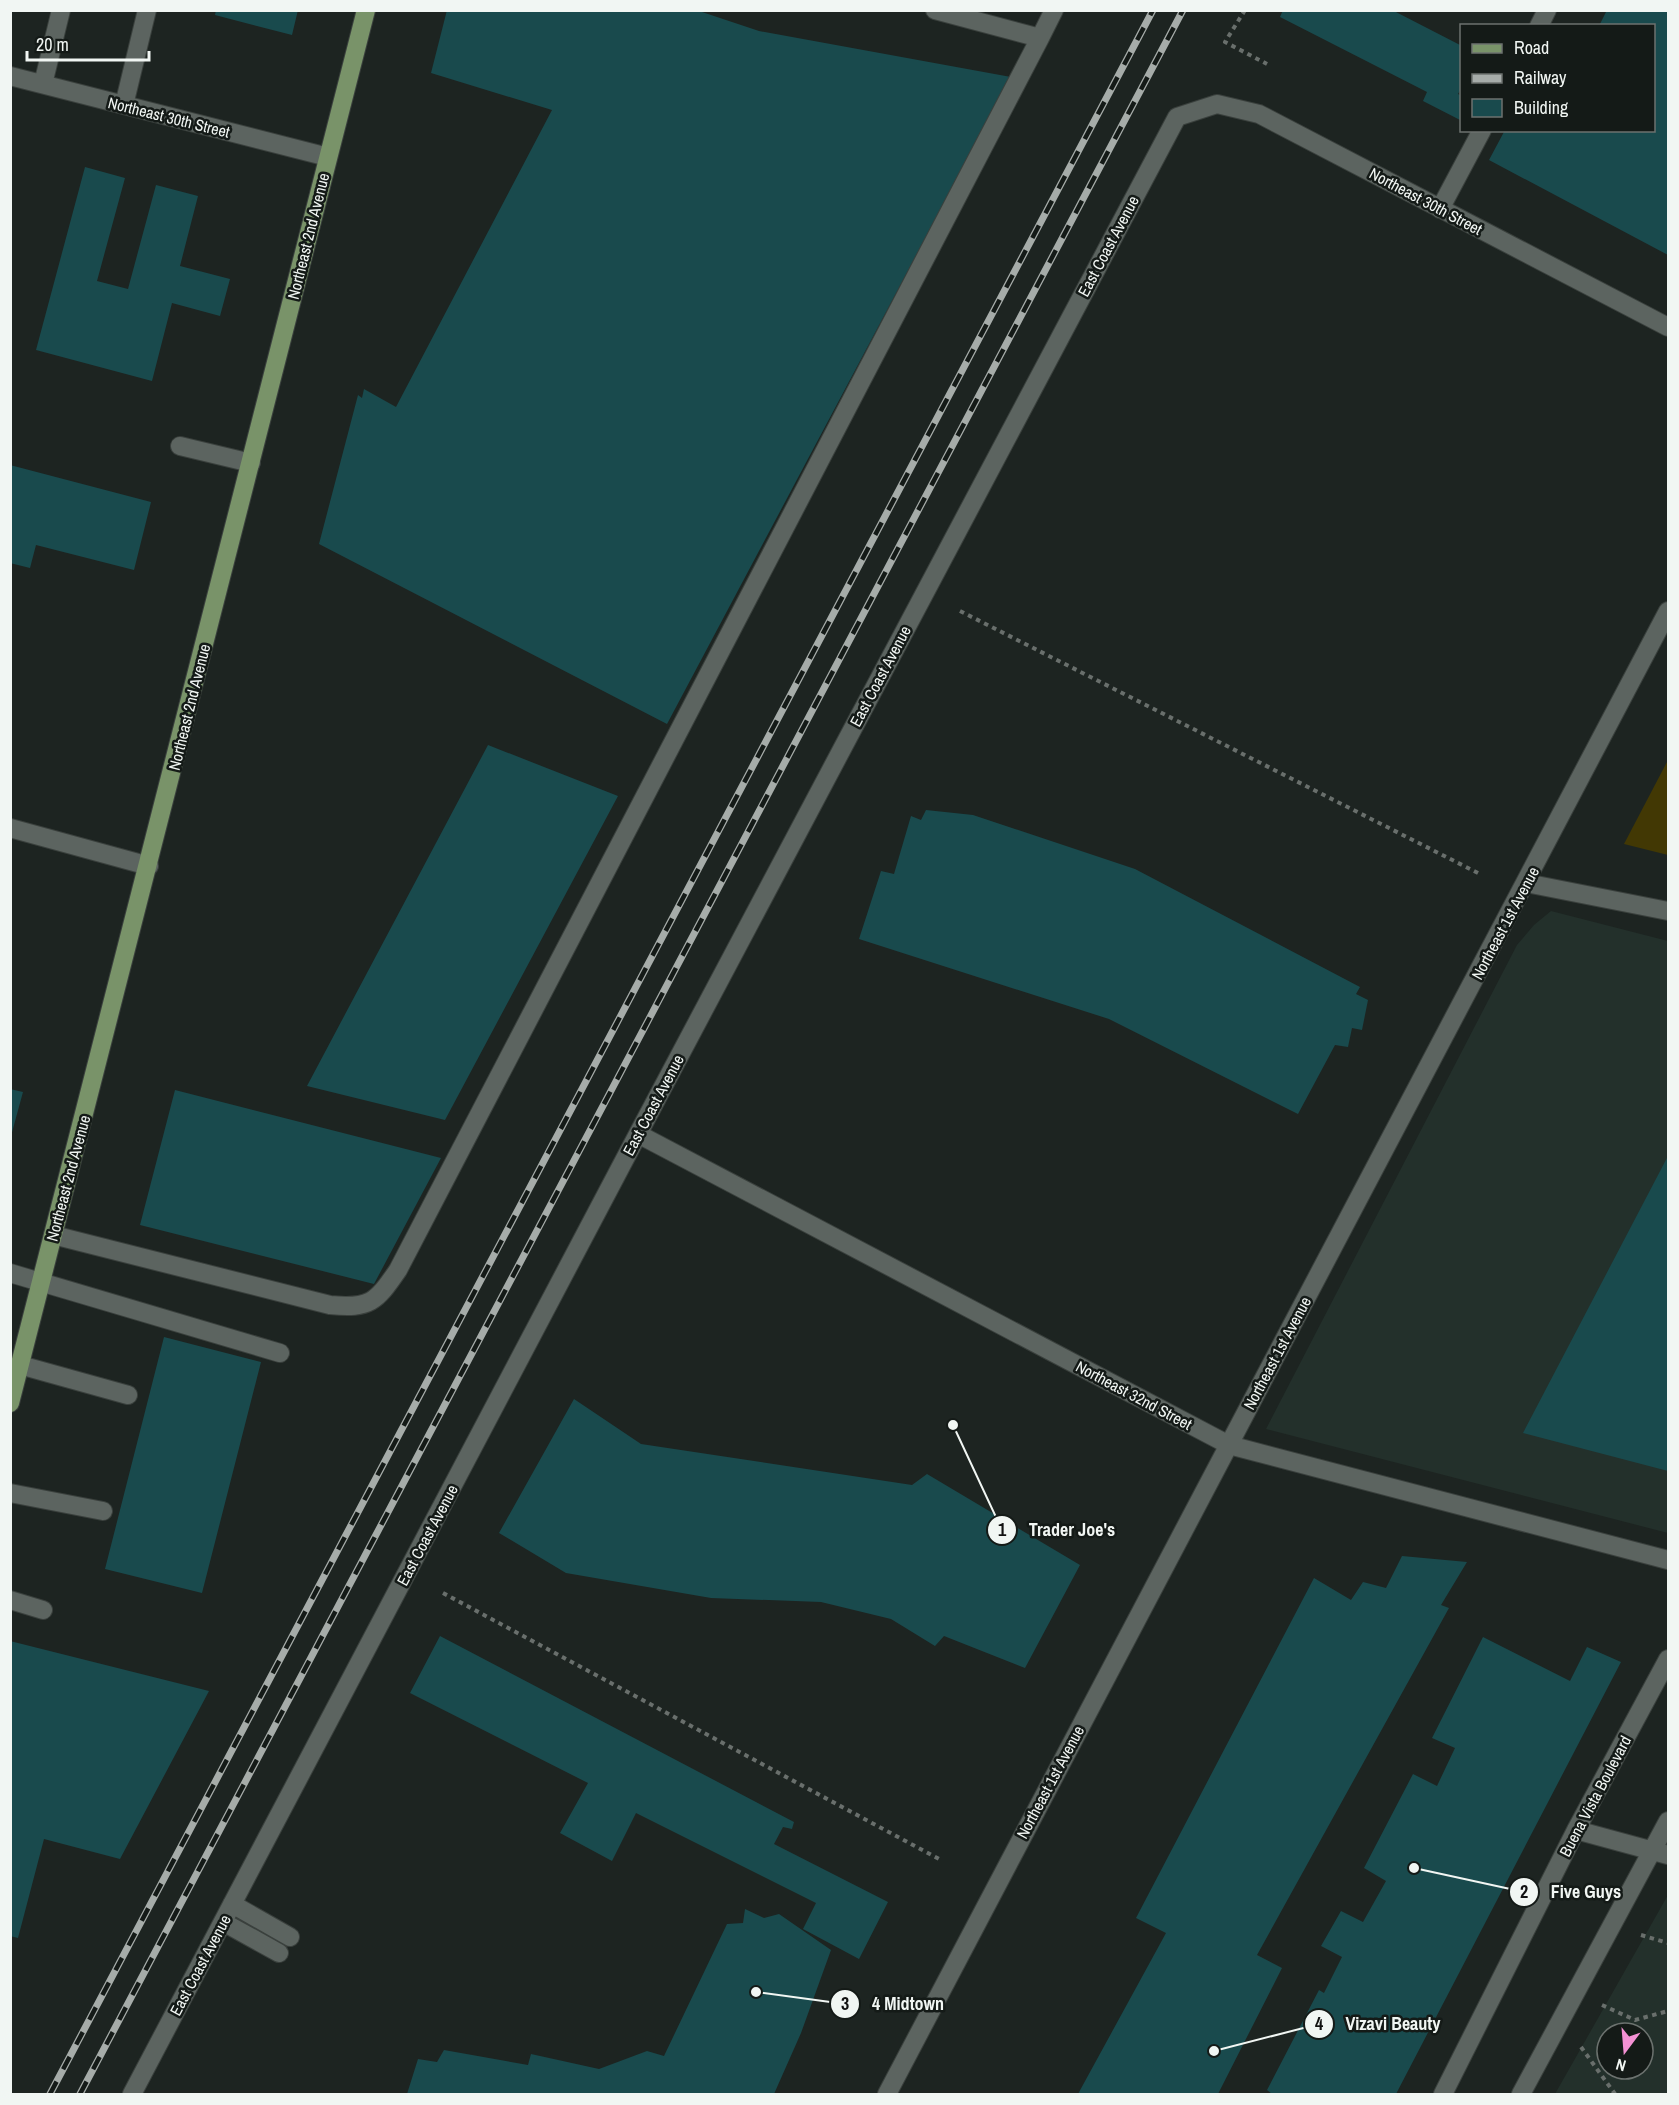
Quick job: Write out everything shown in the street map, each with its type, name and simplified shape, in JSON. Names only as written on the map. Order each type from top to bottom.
[{"type":"main road","name":"Northeast 2nd Avenue","points":[[10,1403],[366,10]]},
{"type":"street","points":[[43,84],[62,10]]},
{"type":"street","points":[[124,105],[147,10]]},
{"type":"street","points":[[935,10],[1040,38]]},
{"type":"street","points":[[53,1234],[330,1305],[352,1307],[368,1303],[382,1293],[398,1270],[1054,10]]},
{"type":"street","points":[[1540,24],[1547,10]]},
{"type":"street","name":"Northeast 30th Street","points":[[10,76],[328,157]]},
{"type":"street","name":"Northeast 30th Street","points":[[1177,117],[1217,104],[1259,114],[1668,327]]},
{"type":"street","name":"East Coast Avenue","points":[[132,2094],[1177,117]]},
{"type":"street","points":[[1440,209],[1481,132]]},
{"type":"street","points":[[180,446],[251,464]]},
{"type":"street","name":"Northeast 1st Avenue","points":[[887,2094],[1668,611]]},
{"type":"street","points":[[10,828],[149,866]]},
{"type":"street","points":[[1526,883],[1668,911]]},
{"type":"street","name":"Northeast 32nd Street","points":[[638,1134],[1229,1445],[1668,1560]]},
{"type":"street","points":[[10,1273],[280,1353]]},
{"type":"street","points":[[20,1365],[128,1395]]},
{"type":"street","points":[[10,1493],[102,1511]]},
{"type":"street","points":[[10,1600],[43,1610]]},
{"type":"street","name":"Buena Vista Boulevard","points":[[1443,2094],[1576,1830],[1668,1659]]},
{"type":"street","points":[[1521,2094],[1575,1993],[1661,1853],[1668,1821]]},
{"type":"street","points":[[1576,1830],[1661,1853]]},
{"type":"street","points":[[232,1904],[290,1936]]},
{"type":"street","points":[[223,1922],[279,1953]]},
{"type":"path","points":[[1245,10],[1225,42],[1268,64]]},
{"type":"path","points":[[960,611],[1478,873]]},
{"type":"path","points":[[443,1593],[941,1860]]},
{"type":"path","points":[[1575,1993],[1635,2020],[1668,2011]]},
{"type":"path","points":[[1561,2021],[1616,2094]]},
{"type":"shaded area","points":[[1668,760],[1668,855],[1624,844]]},
{"type":"shaded area","points":[[1551,911],[1668,941],[1668,1533],[1266,1429],[1517,945],[1534,925]]},
{"type":"shaded area","points":[[1668,1895],[1668,2094],[1555,2094],[1595,2024],[1595,2081],[1655,2081],[1655,2021],[1596,2021]]},
{"type":"building","points":[[216,10],[298,10],[292,35],[215,15]]},
{"type":"building","points":[[447,10],[696,10],[759,31],[1011,77],[667,724],[319,544],[358,395],[362,398],[364,389],[396,407],[552,110],[431,73]]},
{"type":"building","points":[[1283,10],[1392,10],[1460,45],[1460,90],[1458,94],[1460,95],[1460,120],[1423,101],[1427,92],[1280,17]]},
{"type":"building","points":[[1607,10],[1668,10],[1668,255],[1489,160],[1504,132],[1655,132],[1655,24],[1600,24]]},
{"type":"building","points":[[85,167],[125,178],[97,281],[128,289],[156,185],[198,196],[180,266],[230,279],[220,316],[172,303],[152,381],[36,350]]},
{"type":"building","points":[[10,465],[151,502],[134,570],[36,545],[30,568],[10,563]]},
{"type":"building","points":[[488,745],[618,796],[445,1120],[307,1086]]},
{"type":"building","points":[[926,810],[973,815],[1135,869],[1360,987],[1356,994],[1368,1000],[1362,1030],[1352,1028],[1348,1047],[1335,1045],[1298,1114],[1109,1019],[859,939],[881,871],[894,874],[911,816],[921,820]]},
{"type":"building","points":[[10,1089],[23,1092],[11,1136],[10,1136]]},
{"type":"building","points":[[175,1090],[441,1158],[374,1284],[140,1225]]},
{"type":"building","points":[[1668,1156],[1668,1471],[1523,1433]]},
{"type":"building","points":[[164,1337],[261,1362],[202,1593],[105,1569]]},
{"type":"building","points":[[574,1399],[641,1444],[912,1485],[927,1474],[1080,1565],[1025,1668],[944,1636],[935,1646],[891,1619],[821,1602],[711,1598],[566,1573],[499,1533]]},
{"type":"building","points":[[1402,1556],[1467,1562],[1441,1605],[1449,1608],[1257,1955],[1282,1968],[1218,2094],[1078,2094],[1166,1933],[1136,1918],[1314,1578],[1351,1600],[1363,1582],[1386,1588]]},
{"type":"building","points":[[440,1636],[794,1822],[792,1829],[783,1827],[774,1844],[888,1902],[859,1959],[803,1929],[816,1903],[636,1813],[612,1861],[560,1833],[588,1783],[410,1693]]},
{"type":"building","points":[[1483,1637],[1570,1681],[1587,1647],[1621,1662],[1396,2094],[1272,2094],[1267,2090],[1319,1990],[1324,1993],[1342,1957],[1321,1946],[1341,1911],[1363,1922],[1386,1881],[1364,1868],[1413,1774],[1437,1786],[1455,1748],[1432,1738]]},
{"type":"building","points":[[10,1641],[209,1691],[120,1859],[44,1839],[18,1938],[10,1936]]},
{"type":"building","points":[[745,1909],[764,1918],[779,1914],[831,1950],[801,2033],[774,2094],[407,2094],[418,2059],[437,2062],[444,2050],[528,2065],[531,2054],[599,2069],[647,2051],[664,2056],[727,1924],[743,1923]]},
{"type":"railway","points":[[50,2094],[1153,10]]},
{"type":"railway","points":[[80,2094],[1183,10]]},
{"type":"place","name":"Trader Joe's","points":[[953,1425]]},
{"type":"place","name":"Five Guys","points":[[1414,1868]]},
{"type":"place","name":"4 Midtown","points":[[756,1992]]},
{"type":"place","name":"Vizavi Beauty","points":[[1214,2051]]}]
